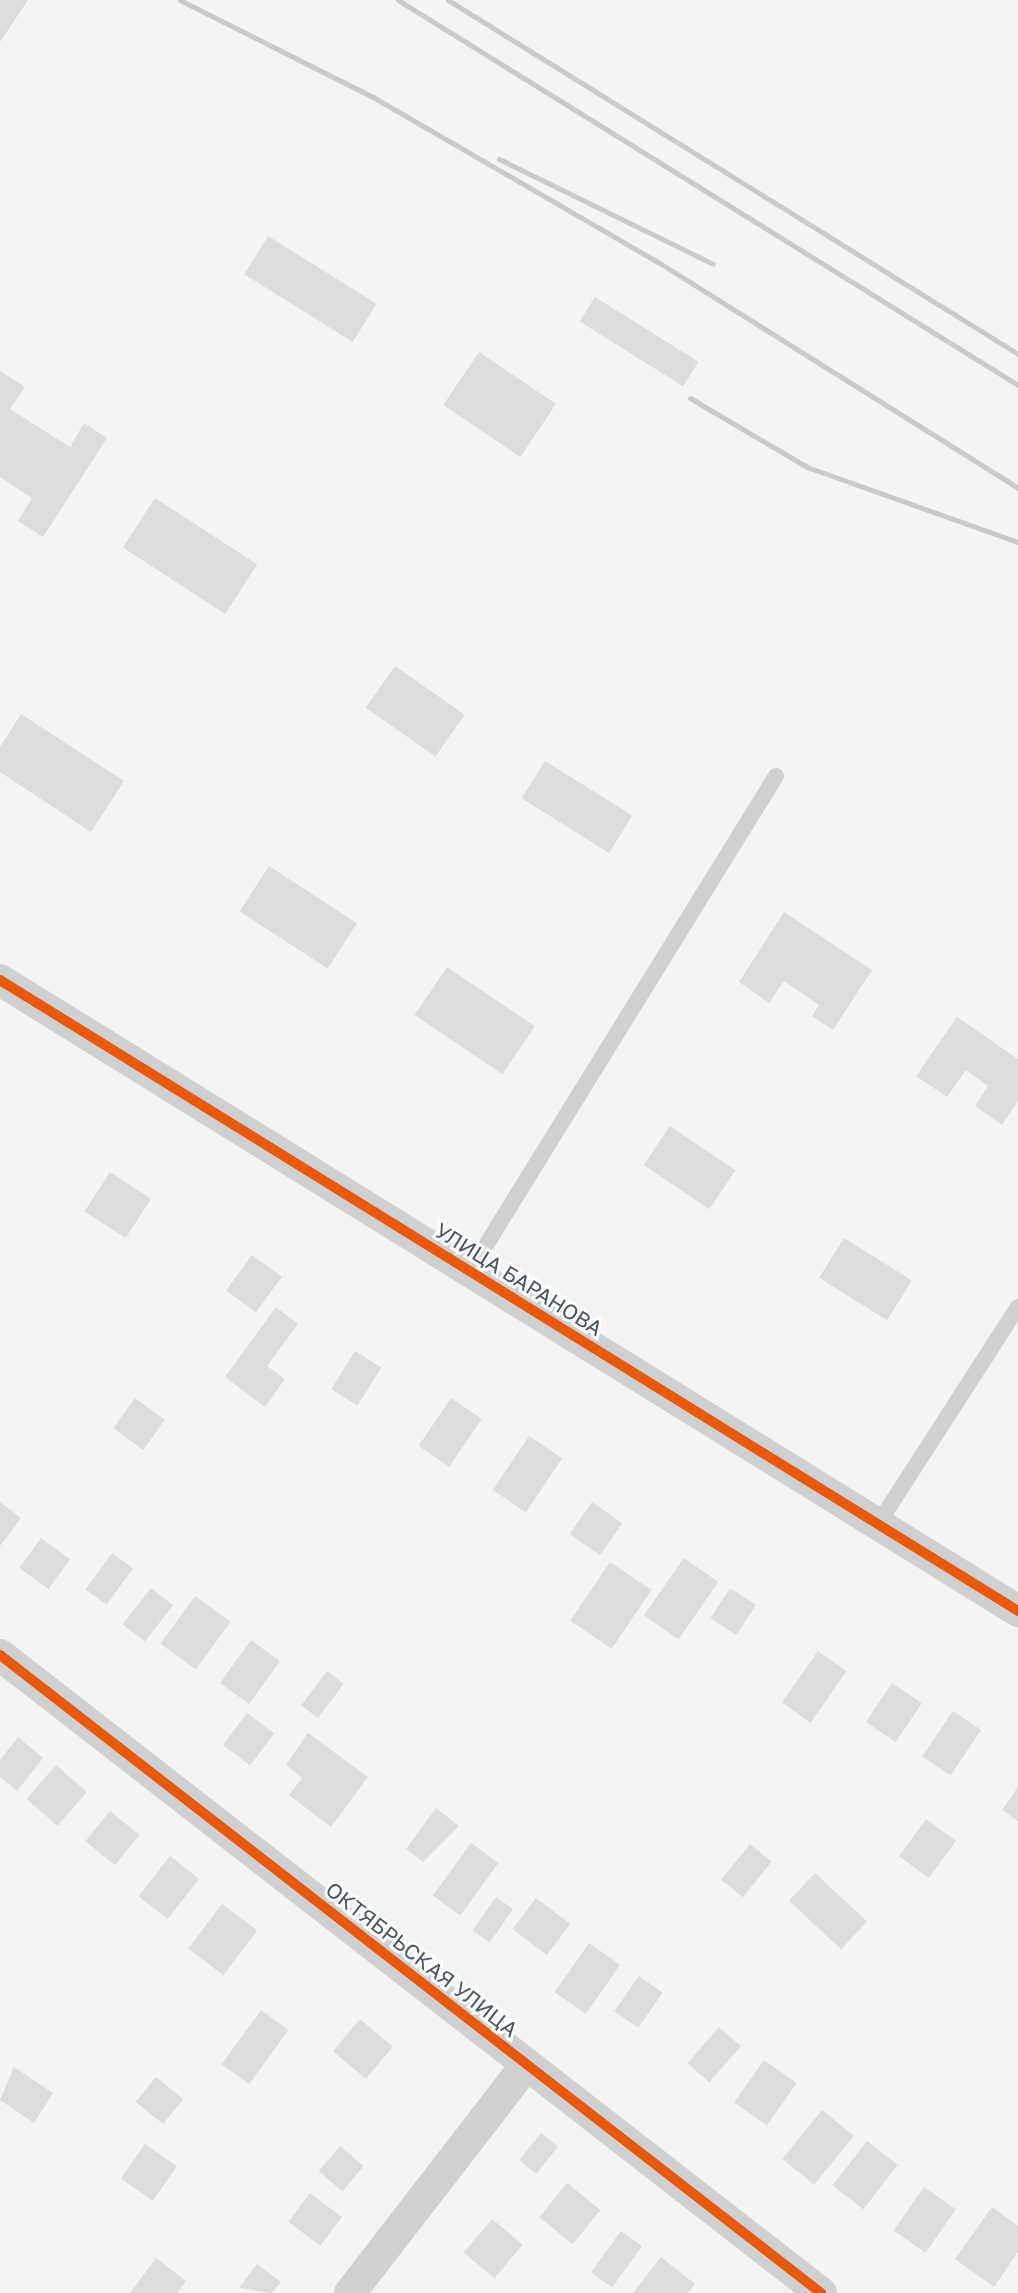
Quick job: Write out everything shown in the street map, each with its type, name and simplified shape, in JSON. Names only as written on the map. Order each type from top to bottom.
[{"type":"street","name":"УЛИЦА БАРАНОВА","points":[[0,980],[1018,1611]]},
{"type":"street","name":"ОКТЯБРЬСКАЯ УЛИЦА","points":[[0,1655],[821,2293]]},
{"type":"street","points":[[350,2293],[526,2065]]},
{"type":"lane","points":[[470,1271],[776,776]]},
{"type":"lane","points":[[878,1524],[1018,1307]]},
{"type":"building","points":[[0,0],[28,0],[0,42]]},
{"type":"building","points":[[268,236],[377,304],[353,342],[244,274]]},
{"type":"building","points":[[595,297],[698,362],[683,386],[580,322]]},
{"type":"building","points":[[479,352],[556,404],[520,457],[443,405]]},
{"type":"building","points":[[0,371],[25,387],[10,409],[70,447],[84,423],[107,438],[43,537],[18,521],[32,498],[0,477]]},
{"type":"building","points":[[155,498],[257,564],[225,614],[123,547]]},
{"type":"building","points":[[395,666],[465,715],[435,757],[366,708]]},
{"type":"building","points":[[21,714],[124,781],[91,832],[0,772],[0,747]]},
{"type":"building","points":[[545,761],[632,816],[609,853],[522,798]]},
{"type":"building","points":[[269,866],[357,923],[328,968],[240,911]]},
{"type":"building","points":[[784,912],[872,970],[833,1030],[812,1016],[819,1005],[784,981],[769,1003],[739,982]]},
{"type":"building","points":[[447,967],[535,1026],[502,1074],[415,1015]]},
{"type":"building","points":[[957,1017],[1018,1059],[1018,1101],[1002,1125],[975,1106],[988,1086],[966,1070],[947,1097],[916,1076]]},
{"type":"building","points":[[670,1126],[735,1170],[709,1209],[644,1165]]},
{"type":"building","points":[[110,1172],[151,1199],[125,1238],[84,1211]]},
{"type":"building","points":[[844,1238],[912,1280],[887,1320],[819,1278]]},
{"type":"building","points":[[252,1255],[282,1277],[256,1312],[226,1291]]},
{"type":"building","points":[[276,1307],[298,1324],[267,1366],[285,1379],[265,1407],[225,1377]]},
{"type":"building","points":[[355,1351],[381,1367],[357,1406],[331,1389]]},
{"type":"building","points":[[135,1398],[165,1420],[143,1450],[113,1428]]},
{"type":"building","points":[[451,1398],[482,1419],[449,1467],[419,1446]]},
{"type":"building","points":[[529,1436],[562,1458],[526,1512],[493,1490]]},
{"type":"building","points":[[0,1502],[21,1518],[0,1546]]},
{"type":"building","points":[[592,1502],[622,1523],[600,1555],[570,1534]]},
{"type":"building","points":[[41,1538],[70,1559],[48,1589],[19,1568]]},
{"type":"building","points":[[112,1553],[133,1568],[107,1605],[86,1589]]},
{"type":"building","points":[[684,1558],[718,1582],[678,1639],[644,1615]]},
{"type":"building","points":[[610,1562],[651,1590],[612,1649],[570,1621]]},
{"type":"building","points":[[151,1588],[173,1605],[145,1641],[123,1624]]},
{"type":"building","points":[[730,1588],[756,1605],[736,1635],[710,1618]]},
{"type":"building","points":[[195,1596],[231,1622],[196,1670],[160,1644]]},
{"type":"building","points":[[251,1640],[280,1661],[249,1704],[220,1683]]},
{"type":"building","points":[[818,1651],[847,1671],[811,1723],[782,1703]]},
{"type":"building","points":[[327,1671],[344,1684],[318,1718],[301,1705]]},
{"type":"building","points":[[892,1683],[922,1703],[896,1742],[866,1722]]},
{"type":"building","points":[[953,1711],[981,1730],[950,1776],[922,1757]]},
{"type":"building","points":[[247,1713],[274,1733],[250,1765],[223,1745]]},
{"type":"building","points":[[308,1733],[368,1777],[331,1827],[289,1795],[302,1778],[286,1765]]},
{"type":"building","points":[[18,1737],[43,1758],[17,1791],[0,1777],[0,1760]]},
{"type":"building","points":[[56,1765],[87,1792],[57,1826],[26,1799]]},
{"type":"building","points":[[1018,1787],[1018,1821],[1002,1810]]},
{"type":"building","points":[[436,1808],[459,1826],[423,1862],[406,1849]]},
{"type":"building","points":[[110,1811],[140,1835],[115,1865],[85,1841]]},
{"type":"building","points":[[926,1819],[956,1841],[929,1878],[899,1856]]},
{"type":"building","points":[[471,1843],[499,1863],[460,1916],[433,1896]]},
{"type":"building","points":[[750,1844],[772,1862],[743,1897],[721,1880]]},
{"type":"building","points":[[170,1856],[199,1879],[168,1919],[139,1896]]},
{"type":"building","points":[[815,1873],[867,1921],[841,1949],[789,1901]]},
{"type":"building","points":[[496,1897],[513,1909],[490,1943],[472,1931]]},
{"type":"building","points":[[536,1898],[570,1924],[547,1955],[513,1929]]},
{"type":"building","points":[[222,1904],[257,1930],[223,1975],[188,1949]]},
{"type":"building","points":[[589,1943],[620,1965],[586,2014],[555,1992]]},
{"type":"building","points":[[639,1976],[663,1993],[638,2028],[614,2011]]},
{"type":"building","points":[[261,2010],[289,2030],[249,2084],[222,2064]]},
{"type":"building","points":[[360,2019],[393,2047],[366,2079],[333,2051]]},
{"type":"building","points":[[719,2027],[741,2046],[709,2082],[688,2063]]},
{"type":"building","points":[[764,2060],[797,2083],[767,2126],[734,2103]]},
{"type":"building","points":[[14,2067],[53,2093],[34,2123],[0,2100]]},
{"type":"building","points":[[156,2077],[183,2099],[163,2124],[136,2102]]},
{"type":"building","points":[[822,2110],[854,2136],[814,2185],[782,2159]]},
{"type":"building","points":[[541,2133],[558,2147],[536,2174],[519,2160]]},
{"type":"building","points":[[867,2141],[898,2165],[863,2209],[833,2185]]},
{"type":"building","points":[[145,2144],[177,2166],[153,2201],[121,2178]]},
{"type":"building","points":[[340,2146],[364,2166],[343,2191],[319,2171]]},
{"type":"building","points":[[567,2183],[600,2210],[573,2244],[539,2217]]},
{"type":"building","points":[[924,2187],[956,2209],[926,2253],[894,2230]]},
{"type":"building","points":[[310,2193],[342,2217],[320,2246],[288,2222]]},
{"type":"building","points":[[992,2207],[1018,2226],[1018,2252],[994,2287],[955,2259]]},
{"type":"building","points":[[492,2219],[523,2245],[494,2278],[464,2253]]},
{"type":"building","points":[[621,2231],[642,2246],[612,2288],[591,2272]]},
{"type":"building","points":[[661,2257],[695,2284],[688,2293],[633,2293]]},
{"type":"building","points":[[156,2258],[186,2281],[177,2293],[130,2293]]},
{"type":"building","points":[[257,2264],[281,2282],[272,2293],[239,2288]]},
{"type":"railway","points":[[180,0],[373,97],[658,262],[1018,488]]},
{"type":"railway","points":[[398,0],[1018,385]]},
{"type":"railway","points":[[448,0],[1018,354]]},
{"type":"railway","points":[[499,159],[713,264]]},
{"type":"railway","points":[[690,398],[807,467],[1018,542]]},
{"type":"cycle path","points":[[0,980],[1018,1611]]},
{"type":"cycle path","points":[[0,1655],[821,2293]]}]
